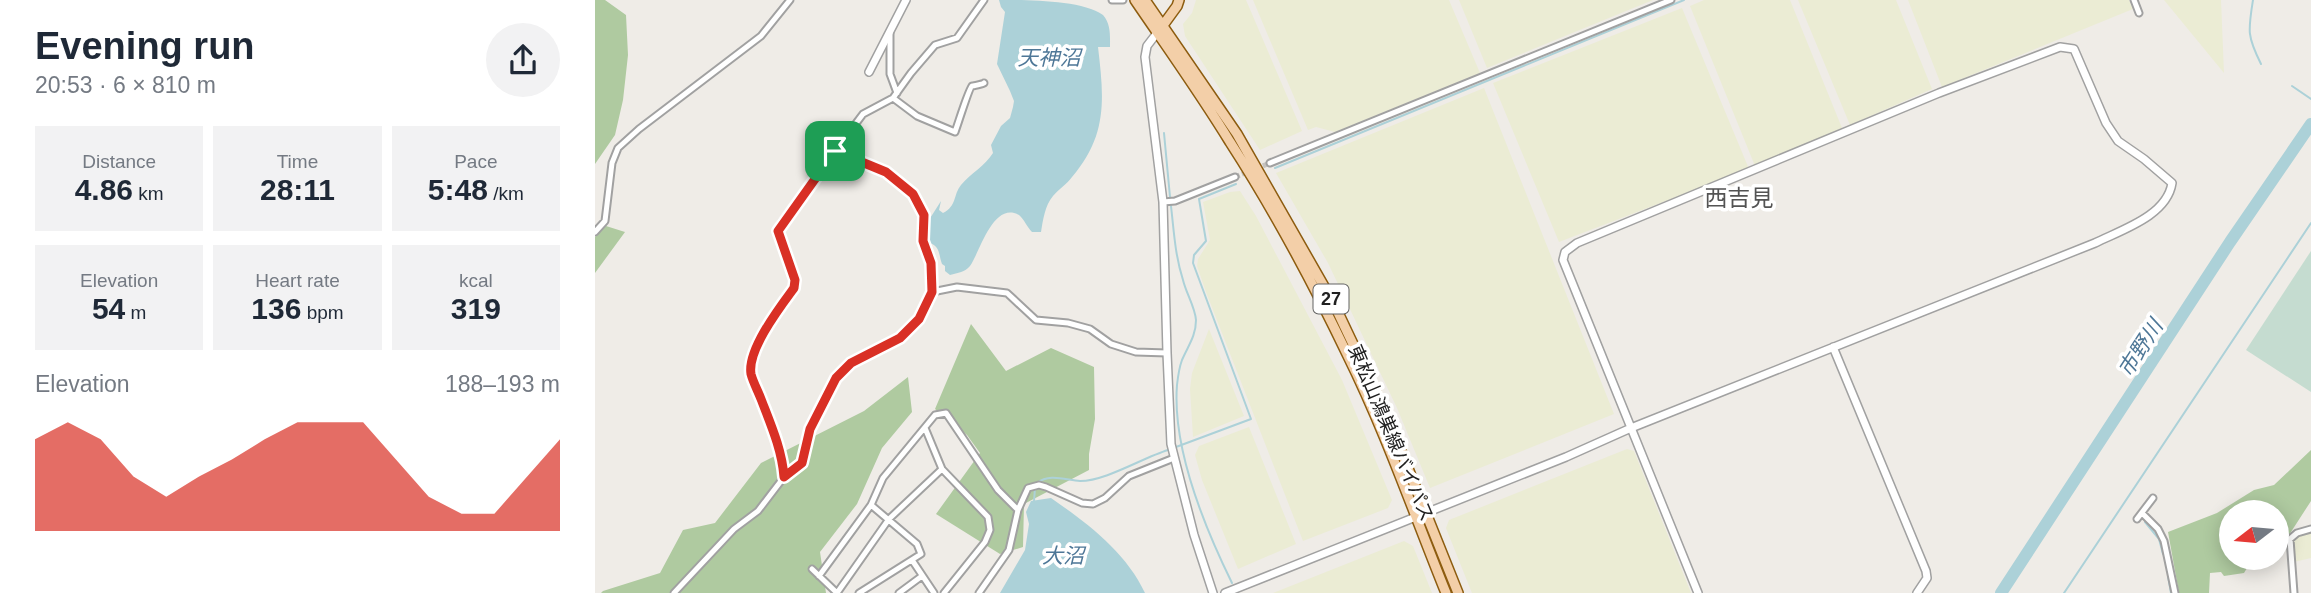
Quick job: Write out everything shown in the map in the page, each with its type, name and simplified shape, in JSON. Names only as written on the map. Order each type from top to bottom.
[{"type":"main road","name":"27","points":[[1135,0],[1160,29]]},
{"type":"main road","name":"27","points":[[1145,0],[1160,29]]},
{"type":"main road","points":[[1160,29],[1179,0]]},
{"type":"main road","name":"東松山鴻巣線バイパス","points":[[1160,29],[1237,134],[1300,242],[1366,371],[1458,593]]},
{"type":"main road","name":"東松山鴻巣線バイパス","points":[[1160,29],[1275,217],[1349,357],[1390,450],[1446,593]]},
{"type":"street","points":[[595,232],[605,221],[612,163],[618,148],[761,36],[790,0]]},
{"type":"street","points":[[869,72],[906,0]]},
{"type":"street","points":[[784,477],[783,463],[772,428],[751,373],[752,360],[767,328],[794,288],[795,280],[778,231],[863,114],[895,96],[911,72],[935,45],[957,38],[984,0]]},
{"type":"street","points":[[1112,0],[1123,0]]},
{"type":"street","points":[[1270,163],[1671,0]]},
{"type":"street","points":[[2134,0],[2139,13]]},
{"type":"street","points":[[1160,29],[1147,46],[1145,57],[1163,202],[1170,430],[1193,535],[1213,593]]},
{"type":"street","points":[[890,30],[890,74],[895,96],[916,116],[955,131],[963,113],[968,90],[984,83]]},
{"type":"street","points":[[1225,593],[1566,457],[1631,428],[2095,243],[2142,220],[2161,205],[2171,191],[2172,183],[2118,141],[2106,123],[2074,49],[2060,47],[1939,93],[1570,247],[1565,252],[1563,260],[1631,428],[1698,593]]},
{"type":"street","points":[[674,593],[734,529],[758,511],[784,477],[802,463],[810,429],[836,378],[851,363],[900,338],[919,319],[932,292],[931,263],[923,241],[924,215],[913,194],[886,172],[835,151]]},
{"type":"street","points":[[1163,202],[1175,201],[1235,177]]},
{"type":"street","points":[[932,292],[957,287],[1007,293],[1036,320],[1069,323],[1090,329],[1111,344],[1136,352],[1167,353]]},
{"type":"street","points":[[1833,347],[1926,571],[1927,578],[1917,593]]},
{"type":"street","points":[[819,576],[871,505],[883,478],[935,415],[946,413],[998,490],[1018,510]]},
{"type":"street","points":[[925,428],[942,469],[988,517],[990,530],[985,542],[944,593]]},
{"type":"street","points":[[979,593],[1009,550],[1018,510],[1028,488],[1039,485],[1081,503],[1093,504],[1105,498],[1129,476],[1174,457]]},
{"type":"street","points":[[812,569],[836,592],[889,519],[942,469]]},
{"type":"street","points":[[2137,519],[2153,498]]},
{"type":"street","points":[[859,593],[921,554],[917,544],[871,505]]},
{"type":"street","points":[[2142,513],[2161,534],[2175,593]]},
{"type":"street","points":[[2294,593],[2290,539],[2297,533],[2311,529]]},
{"type":"street","points":[[912,560],[934,593]]},
{"type":"street","points":[[899,593],[922,576]]},
{"type":"green space","points":[[595,0],[605,0],[626,15],[628,55],[623,100],[615,135],[595,164]]},
{"type":"green space","points":[[1196,0],[1246,0],[1302,131],[1260,150],[1185,36],[1183,24],[1192,13]]},
{"type":"green space","points":[[1253,0],[1449,0],[1480,73],[1335,132],[1316,127],[1308,130]]},
{"type":"green space","points":[[1459,0],[1653,0],[1487,68]]},
{"type":"green space","points":[[1704,0],[1790,0],[1842,128],[1755,166],[1690,6]]},
{"type":"green space","points":[[1798,0],[1896,0],[1932,89],[1850,125]]},
{"type":"green space","points":[[1908,0],[2129,0],[2133,9],[1942,87]]},
{"type":"green space","points":[[2164,0],[2221,0],[2224,73]]},
{"type":"green space","points":[[1682,8],[1749,169],[1559,242],[1493,83]]},
{"type":"green space","points":[[1484,88],[1614,414],[1430,488],[1397,408],[1328,263],[1276,173]]},
{"type":"green space","points":[[1240,191],[1256,216],[1342,380],[1392,500],[1388,508],[1303,541],[1197,266],[1198,259],[1210,240],[1203,202]]},
{"type":"green space","points":[[606,226],[625,232],[595,273],[595,237]]},
{"type":"green space","points":[[2311,251],[2311,392],[2246,350]]},
{"type":"green space","points":[[971,324],[1006,371],[1051,348],[1094,367],[1095,419],[1089,470],[1024,504],[1023,547],[1000,554],[936,514],[980,453],[967,435],[935,409]]},
{"type":"green space","points":[[1209,329],[1244,416],[1193,437],[1190,389],[1192,373]]},
{"type":"green space","points":[[908,377],[912,412],[882,448],[857,504],[820,552],[826,593],[601,593],[660,573],[683,530],[715,523],[761,463],[864,411]]},
{"type":"green space","points":[[1249,427],[1296,544],[1238,569],[1202,480],[1195,455],[1199,446]]},
{"type":"green space","points":[[1627,449],[1634,451],[1691,593],[1472,593],[1446,528],[1449,520]]},
{"type":"green space","points":[[2311,450],[2311,501],[2289,535],[2289,500],[2238,500],[2254,490],[2274,485]]},
{"type":"green space","points":[[2219,512],[2219,570],[2246,570],[2244,573],[2224,576],[2221,572],[2210,573],[2209,593],[2179,593],[2168,532]]},
{"type":"green space","points":[[2311,531],[2311,558],[2294,562],[2292,542],[2297,535]]},
{"type":"green space","points":[[1404,541],[1413,546],[1432,593],[1273,593]]},
{"type":"water","name":"天神沼","points":[[999,0],[1082,6],[1103,15],[1109,26],[1110,47],[1098,47],[1102,83],[1101,115],[1098,131],[1084,161],[1048,204],[1041,232],[1032,232],[1019,215],[1002,215],[988,230],[970,266],[950,275],[945,271],[937,248],[927,242],[927,223],[941,201],[939,210],[943,213],[951,207],[961,185],[990,158],[993,153],[991,145],[1001,126],[1010,118],[1013,107],[1014,101],[997,64],[1005,12]]},
{"type":"water","name":"大沼","points":[[1051,498],[1104,539],[1127,564],[1145,593],[1000,593],[1025,550],[1029,524],[1026,512],[1031,501]]},
{"type":"waterway","points":[[1275,168],[1684,0]]},
{"type":"waterway","points":[[2253,0],[2250,33],[2261,64]]},
{"type":"waterway","points":[[2292,86],[2311,99]]},
{"type":"waterway","name":"市野川","points":[[2001,593],[2230,242],[2311,124]]},
{"type":"waterway","points":[[1164,133],[1170,197]]},
{"type":"waterway","points":[[1176,447],[1251,419],[1193,263],[1194,255],[1206,241],[1199,199],[1236,184]]},
{"type":"waterway","points":[[1171,206],[1178,262],[1196,320],[1193,336],[1178,375],[1177,410],[1180,435],[1192,487],[1232,583]]},
{"type":"waterway","points":[[2064,593],[2311,223]]},
{"type":"waterway","points":[[1037,483],[1047,478],[1090,480],[1168,450]]},
{"type":"waterway","points":[[1034,501],[1035,488]]},
{"type":"waterway","points":[[2145,522],[2159,539],[2163,554]]},
{"type":"waterway","points":[[2168,576],[2171,593]]},
{"type":"tunnel","points":[[1235,177],[1270,163]]},
{"type":"district","name":"西吉見","points":[[1739,198]]},
{"type":"route","points":[[835,151],[886,172],[913,194],[924,215],[923,241],[931,263],[932,292],[919,319],[900,338],[851,363],[836,378],[810,429],[802,463],[784,477],[783,463],[772,428],[751,373],[752,360],[767,328],[794,288],[795,280],[778,231],[781,223],[835,151]]}]
